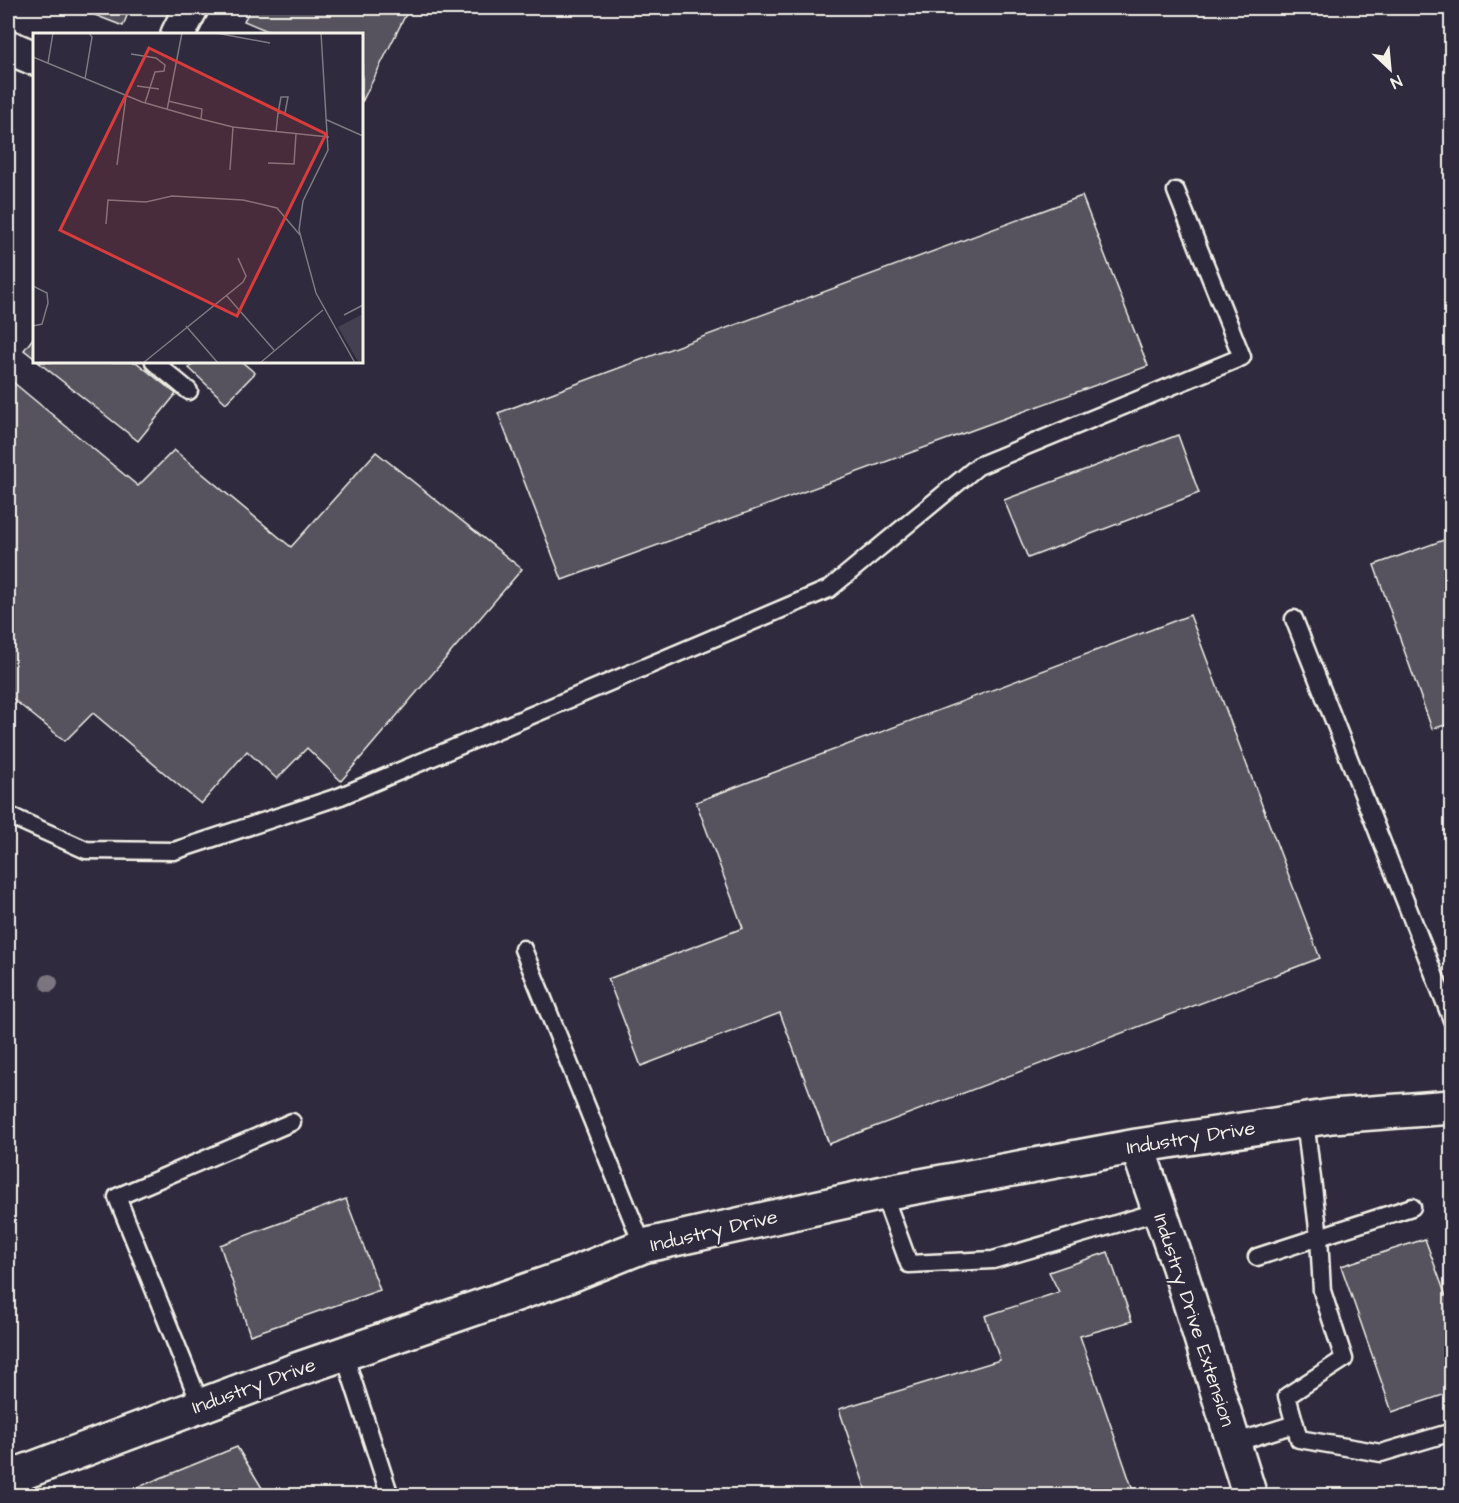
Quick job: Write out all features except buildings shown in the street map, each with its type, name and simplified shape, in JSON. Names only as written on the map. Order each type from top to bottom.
[{"type":"street","points":[[178,33],[191,8]]},
{"type":"street","points":[[8,46],[33,58]]},
{"type":"street","name":"Industry Drive","points":[[8,1478],[344,1354],[563,1278],[643,1246],[884,1192],[1137,1146],[1305,1120],[1452,1107]]},
{"type":"street","name":"Industry Drive Extension","points":[[1137,1146],[1160,1211],[1250,1496]]},
{"type":"lane","points":[[8,815],[86,850],[174,851],[341,796],[829,589],[978,466],[1242,357],[1176,191]]},
{"type":"lane","points":[[155,363],[189,391]]},
{"type":"lane","points":[[1294,619],[1452,1020]]},
{"type":"lane","points":[[523,949],[643,1246]]},
{"type":"lane","points":[[1305,1120],[1319,1237],[1322,1291],[1344,1359],[1287,1396],[1299,1439],[1381,1453],[1452,1432]]},
{"type":"lane","points":[[201,1406],[117,1197],[291,1122]]},
{"type":"lane","points":[[884,1192],[909,1264],[993,1260],[1160,1211]]},
{"type":"lane","points":[[1257,1257],[1412,1207]]},
{"type":"lane","points":[[344,1354],[384,1494]]},
{"type":"lane","points":[[1234,1443],[1295,1424]]}]
